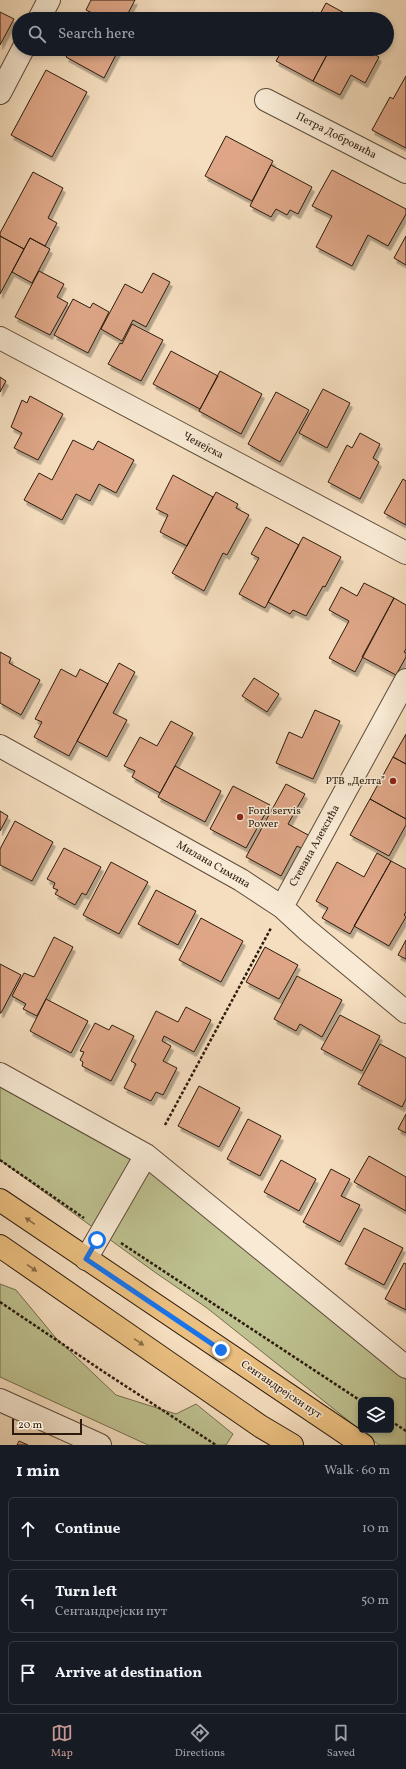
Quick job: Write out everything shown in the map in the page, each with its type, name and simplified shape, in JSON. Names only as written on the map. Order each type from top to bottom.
[{"type":"main road","name":"Сентандрејски пут","points":[[0,1200],[363,1445]]},
{"type":"main road","points":[[0,1246],[260,1426],[292,1445]]},
{"type":"street","points":[[0,93],[19,56]]},
{"type":"street","name":"Петра Добровића","points":[[266,100],[406,172]]},
{"type":"street","name":"Ченејска","points":[[0,338],[406,553]]},
{"type":"street","name":"Стевана Алексића","points":[[282,907],[406,680]]},
{"type":"street","name":"Милана Симина","points":[[0,746],[241,880],[282,907],[307,930],[406,1012]]},
{"type":"street","points":[[0,1074],[146,1155],[406,1367]]},
{"type":"street","points":[[86,1259],[146,1155]]},
{"type":"street","points":[[0,1400],[100,1445]]},
{"type":"path","points":[[165,1125],[282,907]]},
{"type":"path","points":[[0,1160],[103,1231],[358,1399]]},
{"type":"path","points":[[0,1302],[216,1445]]},
{"type":"path","points":[[394,1423],[406,1431]]},
{"type":"green space","points":[[0,1087],[142,1166],[320,1304],[406,1380],[406,1445],[379,1445],[364,1433],[394,1433],[394,1397],[358,1397],[358,1428],[207,1308],[0,1160]]},
{"type":"green space","points":[[0,1284],[16,1290],[55,1337],[116,1395],[176,1414],[196,1404],[233,1434],[226,1445],[148,1445],[0,1377]]},
{"type":"building","points":[[91,0],[135,0],[129,12],[90,12],[86,10]]},
{"type":"building","points":[[326,3],[342,12],[321,12]]},
{"type":"building","points":[[0,12],[12,18],[12,23],[0,45]]},
{"type":"building","points":[[67,56],[115,56],[104,78]]},
{"type":"building","points":[[279,56],[326,56],[313,81],[276,61]]},
{"type":"building","points":[[326,56],[379,57],[365,83],[351,75],[340,95],[313,81]]},
{"type":"building","points":[[46,70],[87,92],[52,157],[11,135]]},
{"type":"building","points":[[406,76],[406,148],[372,130],[390,97],[393,99]]},
{"type":"building","points":[[226,136],[273,161],[252,201],[205,176]]},
{"type":"building","points":[[271,165],[312,187],[298,214],[290,210],[287,215],[276,209],[271,217],[250,206]]},
{"type":"building","points":[[332,170],[406,209],[406,214],[388,246],[368,235],[352,266],[316,247],[332,216],[312,206]]},
{"type":"building","points":[[33,172],[63,188],[48,218],[57,223],[45,246],[30,238],[24,249],[0,236],[0,233]]},
{"type":"building","points":[[0,236],[24,249],[0,294]]},
{"type":"building","points":[[406,236],[406,265],[394,258]]},
{"type":"building","points":[[30,238],[50,249],[32,283],[12,272]]},
{"type":"building","points":[[39,271],[64,284],[57,297],[68,303],[50,335],[15,317]]},
{"type":"building","points":[[153,273],[170,282],[146,327],[133,320],[122,341],[101,329],[125,284],[142,293]]},
{"type":"building","points":[[73,299],[90,308],[93,303],[109,312],[88,353],[54,335]]},
{"type":"building","points":[[132,324],[163,340],[141,381],[108,364],[120,343],[122,344]]},
{"type":"building","points":[[171,351],[218,376],[200,409],[153,384]]},
{"type":"building","points":[[220,371],[262,394],[241,434],[199,411]]},
{"type":"building","points":[[0,377],[6,381],[0,392]]},
{"type":"building","points":[[323,389],[350,403],[327,448],[299,433]]},
{"type":"building","points":[[276,392],[309,410],[280,462],[248,444]]},
{"type":"building","points":[[30,396],[63,414],[38,460],[14,448],[22,433],[11,427],[22,400],[27,403]]},
{"type":"building","points":[[360,433],[380,444],[373,458],[379,462],[360,499],[328,482],[347,445],[352,448]]},
{"type":"building","points":[[73,440],[93,450],[98,441],[134,460],[116,493],[99,484],[90,501],[76,494],[62,520],[24,500],[39,473],[52,480]]},
{"type":"building","points":[[173,475],[213,497],[187,546],[160,532],[168,515],[156,509]]},
{"type":"building","points":[[403,479],[406,481],[406,525],[384,513]]},
{"type":"building","points":[[216,492],[238,504],[236,508],[249,515],[227,555],[223,553],[204,591],[172,573]]},
{"type":"building","points":[[266,527],[299,545],[265,608],[239,594],[259,558],[251,554]]},
{"type":"building","points":[[303,537],[341,557],[325,587],[323,586],[306,616],[293,610],[290,614],[268,602]]},
{"type":"building","points":[[364,583],[394,598],[355,672],[329,658],[349,621],[329,610],[341,587],[357,596]]},
{"type":"building","points":[[394,598],[406,605],[406,649],[404,652],[406,653],[406,657],[396,675],[362,657]]},
{"type":"building","points":[[0,652],[11,658],[9,663],[40,680],[21,715],[0,703]]},
{"type":"building","points":[[119,663],[135,672],[113,713],[127,720],[107,757],[77,741]]},
{"type":"building","points":[[61,669],[76,677],[80,669],[108,684],[69,756],[34,737],[42,722],[35,719]]},
{"type":"building","points":[[254,678],[279,694],[267,712],[242,696]]},
{"type":"building","points":[[315,710],[340,721],[313,779],[276,763],[289,732],[302,738]]},
{"type":"building","points":[[171,721],[193,733],[160,793],[132,777],[135,771],[124,766],[140,737],[157,746]]},
{"type":"building","points":[[406,734],[406,764],[393,757]]},
{"type":"building","name":"РТВ „Делта”","points":[[393,757],[406,764],[406,819],[370,799]]},
{"type":"building","points":[[175,766],[221,791],[205,822],[158,797]]},
{"type":"building","points":[[286,784],[305,794],[288,824],[310,836],[303,849],[297,846],[281,876],[246,857]]},
{"type":"building","name":"Ford servis Power","points":[[233,786],[270,805],[246,848],[210,829]]},
{"type":"building","points":[[370,799],[406,819],[406,825],[389,856],[350,835]]},
{"type":"building","points":[[0,811],[8,816],[0,831]]},
{"type":"building","points":[[15,821],[53,842],[32,881],[0,865],[0,849]]},
{"type":"building","points":[[64,848],[101,867],[86,895],[82,893],[75,905],[55,894],[58,890],[53,888],[55,883],[47,879]]},
{"type":"building","points":[[377,853],[391,861],[350,934],[322,918],[328,908],[316,901],[337,862],[364,877]]},
{"type":"building","points":[[391,861],[406,869],[406,912],[404,915],[406,917],[389,946],[354,926]]},
{"type":"building","points":[[111,862],[148,882],[119,934],[83,915]]},
{"type":"building","points":[[156,890],[196,911],[178,945],[138,924]]},
{"type":"building","points":[[201,918],[243,941],[221,982],[179,960]]},
{"type":"building","points":[[54,937],[73,947],[37,1016],[23,1009],[26,1004],[12,996],[24,973],[34,977]]},
{"type":"building","points":[[406,940],[406,959],[398,955]]},
{"type":"building","points":[[265,947],[298,965],[279,999],[246,982]]},
{"type":"building","points":[[0,964],[21,975],[1,1013],[0,1013]]},
{"type":"building","points":[[297,976],[342,1000],[322,1037],[300,1024],[296,1031],[274,1019]]},
{"type":"building","points":[[46,999],[88,1021],[71,1053],[30,1031]]},
{"type":"building","points":[[186,1007],[211,1020],[194,1052],[164,1036],[162,1041],[171,1046],[163,1061],[177,1068],[163,1095],[156,1092],[151,1101],[124,1088],[136,1064],[131,1061],[156,1011],[178,1022]]},
{"type":"building","points":[[340,1015],[380,1036],[362,1071],[321,1049]]},
{"type":"building","points":[[95,1023],[109,1030],[112,1025],[134,1036],[111,1081],[82,1066],[83,1062],[80,1060],[84,1052],[80,1051]]},
{"type":"building","points":[[380,1044],[406,1058],[406,1099],[402,1107],[358,1084]]},
{"type":"building","points":[[199,1086],[240,1108],[219,1147],[178,1126]]},
{"type":"building","points":[[406,1114],[406,1133],[398,1129]]},
{"type":"building","points":[[248,1119],[281,1136],[260,1176],[227,1159]]},
{"type":"building","points":[[369,1156],[406,1177],[406,1211],[354,1182]]},
{"type":"building","points":[[281,1160],[316,1179],[299,1211],[264,1192]]},
{"type":"building","points":[[331,1169],[350,1179],[341,1196],[360,1205],[340,1242],[303,1222]]},
{"type":"building","points":[[364,1228],[403,1248],[384,1285],[345,1264]]},
{"type":"building","points":[[404,1263],[406,1264],[406,1310],[385,1299]]},
{"type":"building","points":[[19,1441],[28,1445],[17,1445]]},
{"type":"place","name":"РТВ „Делта”","points":[[393,781]]},
{"type":"place","name":"Ford servis Power","points":[[240,817]]},
{"type":"route","points":[[97,1240],[86,1259],[221,1350]]}]
